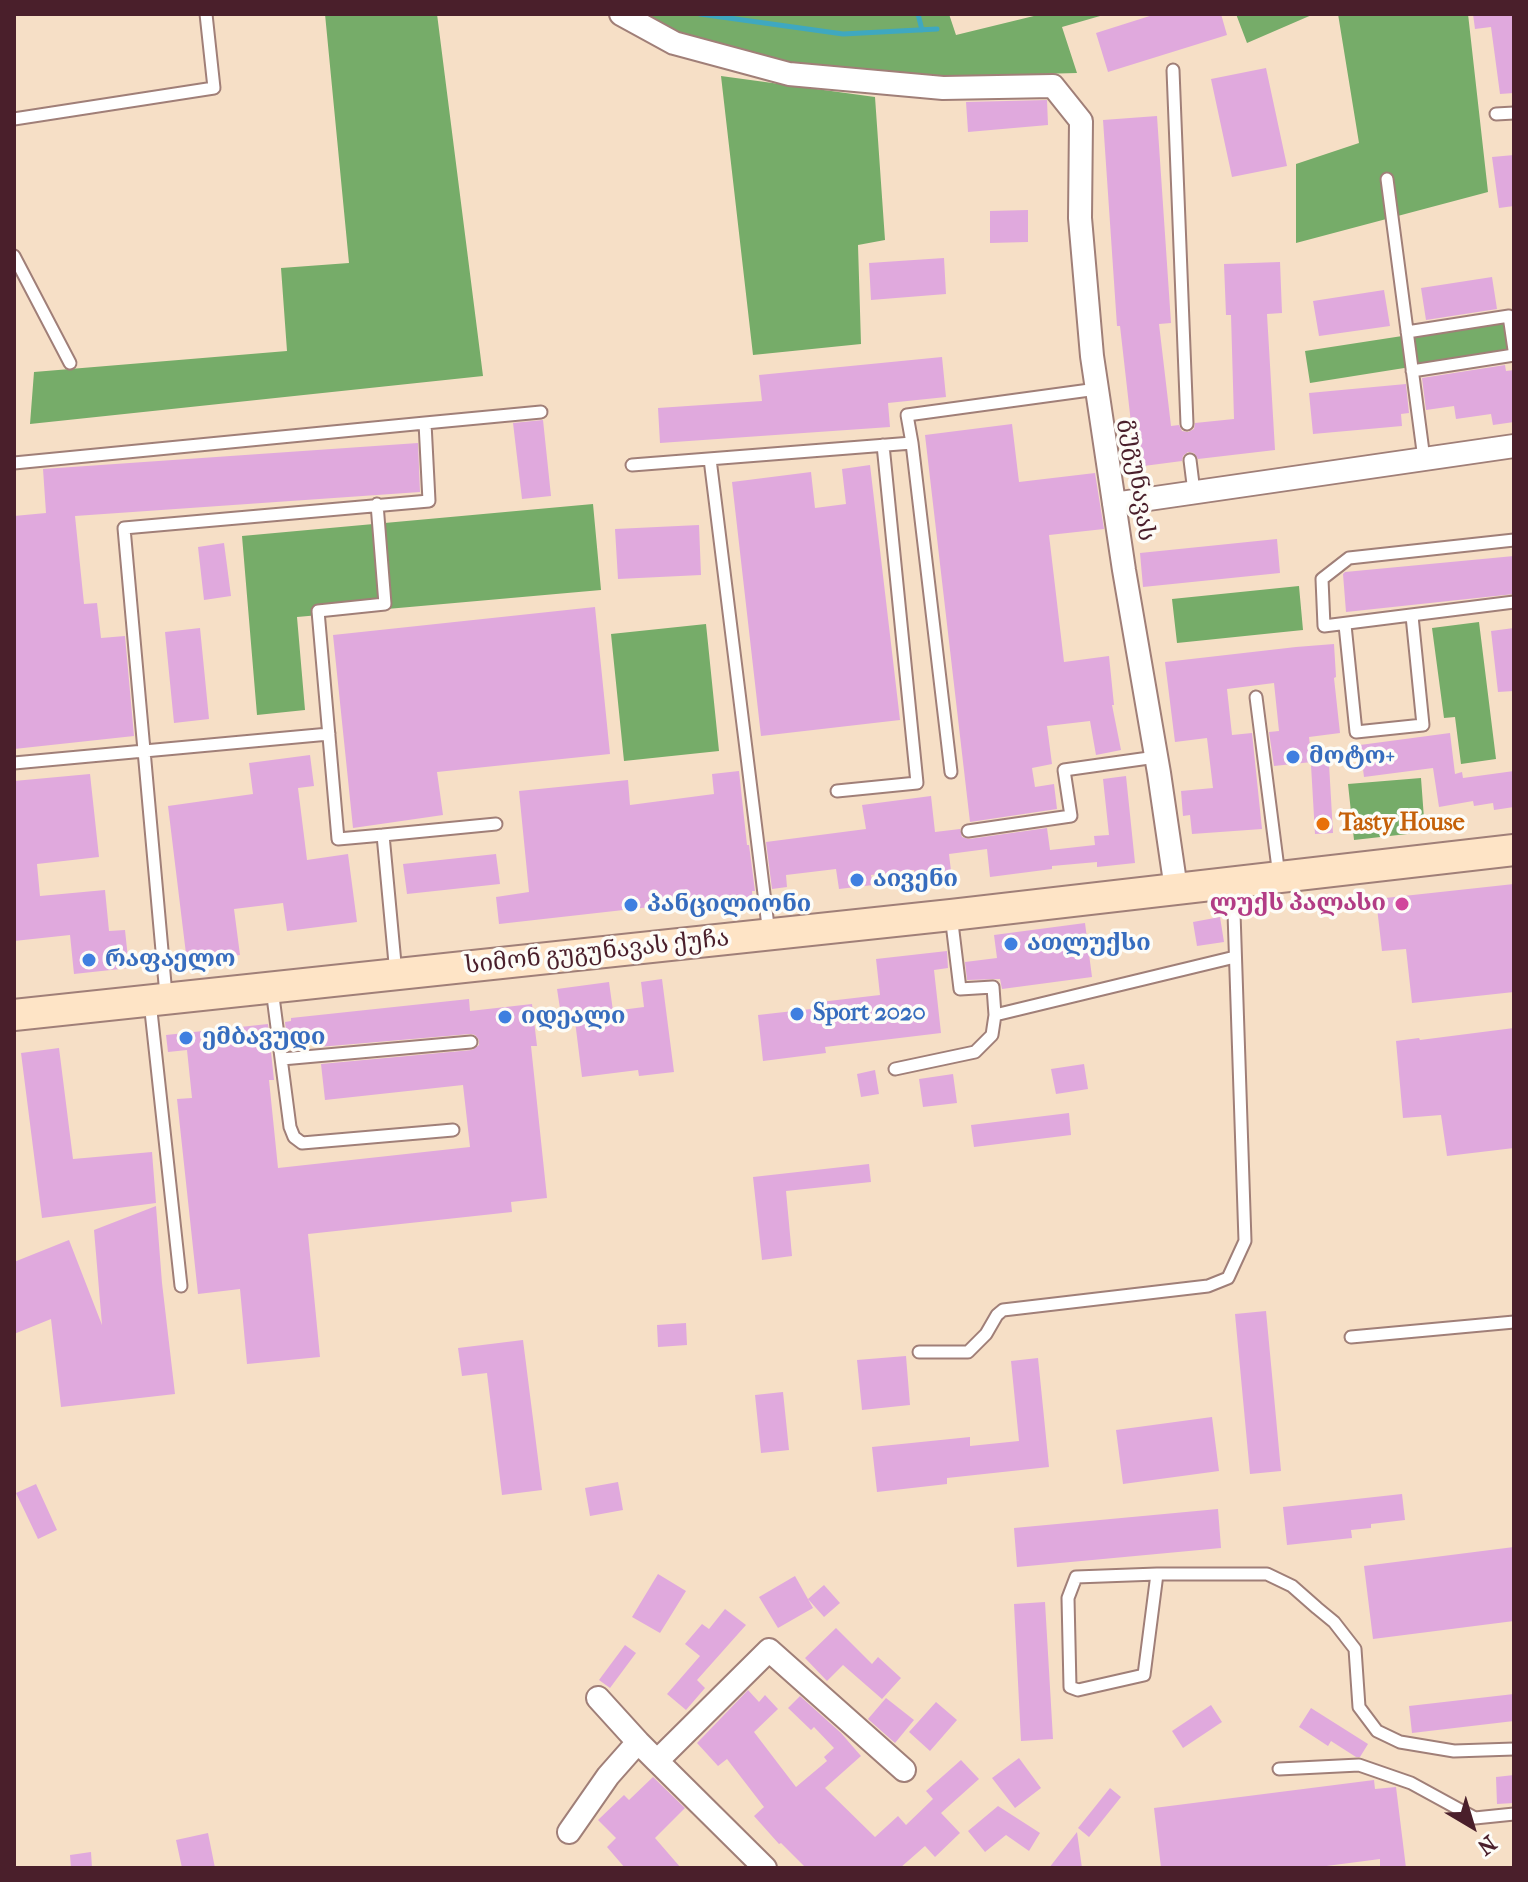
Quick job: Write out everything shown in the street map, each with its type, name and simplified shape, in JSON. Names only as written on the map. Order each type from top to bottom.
[{"type":"main road","name":"სიმონ გუგუნავას ქუჩა","points":[[14,1015],[951,915],[1514,850]]},
{"type":"street","name":"გუგუნავას","points":[[621,14],[674,43],[789,74],[943,88],[1053,86],[1081,121],[1080,218],[1092,356],[1176,889]]},
{"type":"street","points":[[1114,504],[1514,446]]},
{"type":"street","points":[[657,1761],[769,1650],[904,1770]]},
{"type":"street","points":[[598,1698],[765,1868]]},
{"type":"street","points":[[569,1832],[608,1776],[638,1742]]},
{"type":"lane","points":[[14,119],[214,88],[206,14]]},
{"type":"lane","points":[[1173,70],[1187,424]]},
{"type":"lane","points":[[1496,114],[1514,113]]},
{"type":"lane","points":[[1387,179],[1424,459]]},
{"type":"lane","points":[[14,256],[70,363]]},
{"type":"lane","points":[[1407,332],[1509,316],[1514,352],[1412,371]]},
{"type":"lane","points":[[951,772],[907,415],[1097,389]]},
{"type":"lane","points":[[14,463],[541,412]]},
{"type":"lane","points":[[181,1286],[158,1001],[144,751],[124,528],[429,501],[425,423]]},
{"type":"lane","points":[[632,465],[912,443]]},
{"type":"lane","points":[[837,791],[917,783],[883,445]]},
{"type":"lane","points":[[710,459],[770,934]]},
{"type":"lane","points":[[1190,460],[1194,492]]},
{"type":"lane","points":[[377,504],[385,604],[318,611],[338,839],[496,824]]},
{"type":"lane","points":[[1514,540],[1349,558],[1322,579],[1324,626],[1514,602]]},
{"type":"lane","points":[[1345,625],[1356,732],[1423,725],[1412,616]]},
{"type":"lane","points":[[1256,697],[1279,877]]},
{"type":"lane","points":[[14,763],[329,734]]},
{"type":"lane","points":[[968,831],[1071,816],[1064,770],[1156,757]]},
{"type":"lane","points":[[383,835],[396,975]]},
{"type":"lane","points":[[919,1352],[968,1352],[1003,1310],[1208,1286],[1228,1278],[1245,1241],[1233,882]]},
{"type":"lane","points":[[895,1069],[975,1052],[992,1035],[995,1015],[993,987],[960,989],[951,915]]},
{"type":"lane","points":[[995,1015],[1235,957]]},
{"type":"lane","points":[[272,988],[290,1127],[294,1137],[302,1143],[453,1130]]},
{"type":"lane","points":[[282,1059],[471,1042]]},
{"type":"lane","points":[[1351,1337],[1514,1322]]},
{"type":"lane","points":[[1157,1574],[1144,1675],[1078,1690],[1070,1687],[1068,1598],[1076,1577],[1157,1574],[1267,1574],[1292,1586],[1334,1622],[1355,1649],[1359,1707],[1377,1731],[1400,1742],[1454,1751],[1514,1749]]},
{"type":"lane","points":[[1279,1769],[1359,1765],[1411,1783],[1475,1818],[1514,1814]]},
{"type":"green space","points":[[325,14],[437,14],[483,376],[30,424],[34,372],[287,351],[281,268],[349,263]]},
{"type":"green space","points":[[639,14],[949,14],[956,35],[1042,14],[1107,14],[1062,27],[1077,73],[926,77],[794,65],[677,35]]},
{"type":"green space","points":[[1236,14],[1314,14],[1247,43]]},
{"type":"green space","points":[[1338,14],[1468,14],[1488,192],[1296,243],[1296,164],[1359,143]]},
{"type":"green space","points":[[721,76],[875,97],[885,240],[858,245],[861,344],[753,355]]},
{"type":"green space","points":[[1506,320],[1511,351],[1310,383],[1305,351]]},
{"type":"green space","points":[[593,504],[601,590],[297,617],[305,710],[257,715],[242,536]]},
{"type":"green space","points":[[1299,586],[1303,630],[1177,643],[1172,599]]},
{"type":"green space","points":[[1479,622],[1496,759],[1461,764],[1455,717],[1444,718],[1432,628]]},
{"type":"green space","points":[[706,624],[719,751],[624,761],[611,634]]},
{"type":"green space","points":[[1421,778],[1425,832],[1354,840],[1348,784]]},
{"type":"building","points":[[1156,14],[1221,14],[1227,35],[1108,72],[1096,33]]},
{"type":"building","points":[[1473,14],[1514,14],[1514,93],[1500,94],[1491,27],[1475,29]]},
{"type":"building","points":[[1266,68],[1287,166],[1232,177],[1211,79]]},
{"type":"building","points":[[1047,100],[1048,125],[968,132],[966,102]]},
{"type":"building","points":[[1157,116],[1171,323],[1159,324],[1171,426],[1179,425],[1182,431],[1188,432],[1194,429],[1195,423],[1234,419],[1231,315],[1226,315],[1224,264],[1280,262],[1282,313],[1267,314],[1275,450],[1198,459],[1194,453],[1188,452],[1182,461],[1136,467],[1120,326],[1117,326],[1103,120]]},
{"type":"building","points":[[1514,155],[1514,206],[1499,208],[1492,157]]},
{"type":"building","points":[[1028,210],[1028,242],[990,243],[990,211]]},
{"type":"building","points":[[944,258],[946,294],[871,300],[869,263]]},
{"type":"building","points":[[1492,277],[1497,309],[1426,320],[1421,288]]},
{"type":"building","points":[[1384,290],[1390,326],[1319,336],[1313,301]]},
{"type":"building","points":[[942,357],[946,397],[888,403],[890,427],[660,443],[658,408],[762,401],[759,375]]},
{"type":"building","points":[[1505,365],[1506,371],[1514,370],[1514,422],[1493,425],[1491,414],[1456,419],[1454,406],[1426,410],[1422,378]]},
{"type":"building","points":[[1406,384],[1409,413],[1401,414],[1402,426],[1313,434],[1309,393]]},
{"type":"building","points":[[543,420],[551,496],[522,499],[513,423]]},
{"type":"building","points":[[1012,424],[1019,482],[1095,473],[1104,529],[1049,535],[1064,662],[1109,656],[1112,705],[1121,750],[1096,755],[1090,721],[1047,726],[1052,764],[1032,768],[1035,787],[1054,784],[1057,809],[970,822],[925,435]]},
{"type":"building","points":[[418,443],[420,492],[75,516],[84,604],[97,603],[101,638],[125,636],[134,736],[14,749],[14,516],[46,513],[43,469]]},
{"type":"building","points":[[870,465],[900,720],[761,736],[732,482],[811,472],[815,508],[846,504],[842,469]]},
{"type":"building","points":[[699,525],[701,575],[618,579],[615,529]]},
{"type":"building","points":[[1277,539],[1280,573],[1143,587],[1140,553]]},
{"type":"building","points":[[224,543],[231,596],[204,600],[198,547]]},
{"type":"building","points":[[1514,556],[1514,594],[1346,612],[1345,572]]},
{"type":"building","points":[[595,607],[610,754],[437,772],[443,815],[353,828],[333,635]]},
{"type":"building","points":[[200,628],[209,719],[174,723],[165,632]]},
{"type":"building","points":[[1514,628],[1514,691],[1498,692],[1491,631]]},
{"type":"building","points":[[1334,644],[1340,733],[1309,737],[1312,762],[1274,766],[1269,732],[1279,731],[1274,683],[1227,689],[1232,735],[1252,733],[1262,829],[1192,834],[1190,815],[1183,816],[1181,791],[1213,788],[1207,738],[1175,742],[1165,662]]},
{"type":"building","points":[[1450,733],[1455,774],[1462,772],[1463,778],[1514,771],[1514,807],[1494,810],[1493,803],[1474,806],[1473,801],[1439,807],[1433,768],[1364,777],[1360,745]]},
{"type":"building","points":[[310,755],[314,786],[298,788],[307,860],[348,854],[357,922],[287,931],[283,903],[234,909],[240,955],[187,962],[168,806],[253,794],[249,763]]},
{"type":"building","points":[[1329,764],[1333,833],[1315,834],[1311,765]]},
{"type":"building","points":[[739,771],[755,891],[752,891],[753,901],[660,912],[659,906],[499,924],[496,897],[529,892],[519,791],[628,780],[630,805],[714,794],[712,774]]},
{"type":"building","points":[[90,774],[99,857],[37,864],[40,896],[105,890],[109,931],[125,930],[129,968],[74,974],[70,935],[14,941],[14,781]]},
{"type":"building","points":[[1126,776],[1135,863],[1097,867],[1097,862],[1052,866],[1052,869],[990,877],[987,849],[949,854],[951,871],[915,876],[914,870],[871,875],[873,885],[839,889],[836,869],[786,875],[787,887],[772,889],[766,842],[866,829],[862,805],[931,796],[935,832],[960,829],[962,837],[969,839],[1047,828],[1050,850],[1095,845],[1094,836],[1109,835],[1103,779]]},
{"type":"building","points":[[496,854],[500,884],[407,894],[403,864]]},
{"type":"building","points":[[1514,884],[1514,992],[1412,1003],[1406,949],[1382,951],[1376,899]]},
{"type":"building","points":[[1220,917],[1224,942],[1197,946],[1193,922]]},
{"type":"building","points":[[1085,923],[1092,977],[1002,989],[1000,979],[967,980],[965,962],[997,958],[994,935]]},
{"type":"building","points":[[947,951],[948,968],[934,970],[941,1033],[825,1047],[826,1053],[763,1061],[758,1015],[820,1008],[820,1002],[880,995],[876,959]]},
{"type":"building","points":[[662,979],[674,1072],[639,1076],[638,1070],[582,1077],[574,1013],[561,1015],[557,989],[609,982],[613,1011],[644,1007],[641,982]]},
{"type":"building","points":[[469,999],[470,1011],[532,1004],[537,1046],[531,1046],[547,1198],[511,1202],[512,1212],[308,1234],[320,1357],[247,1364],[240,1289],[198,1294],[177,1099],[192,1098],[187,1050],[168,1052],[166,1035],[268,1024],[274,1080],[269,1080],[278,1168],[470,1147],[463,1085],[325,1100],[321,1064],[472,1050],[479,1045],[475,1035],[288,1047],[285,1022],[291,1021],[291,1018]]},
{"type":"building","points":[[1514,1028],[1514,1148],[1447,1156],[1441,1115],[1403,1118],[1396,1041]]},
{"type":"building","points":[[59,1048],[73,1159],[152,1152],[156,1203],[42,1218],[21,1053]]},
{"type":"building","points":[[1084,1064],[1088,1089],[1056,1094],[1051,1069]]},
{"type":"building","points":[[875,1070],[879,1094],[861,1097],[857,1074]]},
{"type":"building","points":[[953,1074],[957,1103],[923,1107],[919,1079]]},
{"type":"building","points":[[1069,1113],[1071,1135],[974,1147],[971,1125]]},
{"type":"building","points":[[869,1164],[871,1182],[786,1191],[792,1256],[762,1260],[753,1177]]},
{"type":"building","points":[[156,1206],[175,1394],[61,1407],[51,1319],[14,1334],[14,1262],[69,1240],[102,1325],[94,1230]]},
{"type":"building","points":[[1266,1311],[1281,1471],[1250,1474],[1235,1314]]},
{"type":"building","points":[[686,1323],[687,1345],[658,1347],[657,1325]]},
{"type":"building","points":[[523,1340],[542,1490],[502,1495],[487,1373],[462,1376],[458,1348]]},
{"type":"building","points":[[906,1356],[910,1405],[862,1410],[857,1360]]},
{"type":"building","points":[[1038,1358],[1049,1467],[947,1478],[947,1484],[877,1492],[872,1447],[970,1437],[970,1446],[1019,1441],[1011,1361]]},
{"type":"building","points":[[783,1392],[789,1450],[761,1453],[755,1395]]},
{"type":"building","points":[[1212,1417],[1219,1471],[1123,1484],[1116,1430]]},
{"type":"building","points":[[618,1482],[623,1510],[590,1516],[585,1488]]},
{"type":"building","points":[[36,1484],[57,1530],[38,1539],[16,1493]]},
{"type":"building","points":[[1402,1494],[1405,1520],[1351,1530],[1352,1538],[1287,1545],[1283,1507]]},
{"type":"building","points":[[1218,1509],[1221,1548],[1017,1567],[1014,1528]]},
{"type":"building","points":[[1514,1547],[1514,1621],[1373,1639],[1364,1566]]},
{"type":"building","points":[[658,1574],[686,1591],[660,1633],[632,1617]]},
{"type":"building","points":[[795,1576],[813,1608],[778,1628],[759,1597]]},
{"type":"building","points":[[824,1585],[840,1603],[824,1617],[808,1599]]},
{"type":"building","points":[[1045,1602],[1053,1739],[1021,1741],[1014,1604]]},
{"type":"building","points":[[725,1609],[746,1625],[697,1680],[705,1688],[686,1710],[667,1694],[700,1656],[685,1644],[702,1624],[709,1629]]},
{"type":"building","points":[[836,1628],[872,1664],[878,1657],[901,1678],[882,1699],[843,1665],[827,1681],[805,1658]]},
{"type":"building","points":[[625,1645],[636,1653],[610,1688],[599,1680]]},
{"type":"building","points":[[748,1690],[759,1702],[765,1695],[778,1709],[754,1732],[796,1787],[827,1761],[824,1757],[834,1748],[814,1727],[811,1730],[788,1708],[800,1696],[861,1756],[825,1788],[875,1837],[898,1816],[906,1825],[933,1799],[926,1791],[961,1760],[979,1779],[941,1813],[960,1833],[935,1857],[925,1846],[900,1868],[806,1868],[754,1816],[764,1807],[727,1759],[718,1766],[697,1743]]},
{"type":"building","points":[[1514,1694],[1514,1721],[1412,1733],[1409,1706]]},
{"type":"building","points":[[886,1698],[914,1720],[895,1743],[868,1719]]},
{"type":"building","points":[[936,1702],[957,1720],[930,1751],[909,1732]]},
{"type":"building","points":[[1211,1705],[1222,1722],[1183,1748],[1172,1731]]},
{"type":"building","points":[[1311,1708],[1368,1744],[1360,1757],[1331,1741],[1328,1746],[1299,1727]]},
{"type":"building","points":[[1019,1758],[1041,1788],[1015,1808],[992,1778]]},
{"type":"building","points":[[1514,1775],[1514,1803],[1497,1804],[1496,1777]]},
{"type":"building","points":[[653,1777],[685,1808],[655,1838],[681,1868],[625,1868],[607,1847],[616,1838],[598,1820],[624,1795],[629,1800]]},
{"type":"building","points":[[1374,1780],[1375,1789],[1396,1787],[1406,1868],[1380,1868],[1380,1859],[1311,1868],[1161,1868],[1154,1808]]},
{"type":"building","points":[[1110,1788],[1121,1797],[1089,1837],[1078,1828]]},
{"type":"building","points":[[998,1806],[1040,1833],[1029,1851],[1006,1835],[985,1852],[968,1831]]},
{"type":"building","points":[[1077,1832],[1082,1868],[1049,1868]]},
{"type":"building","points":[[208,1833],[215,1868],[182,1868],[176,1840]]},
{"type":"building","points":[[91,1852],[92,1868],[71,1868],[70,1855]]},
{"type":"waterway","points":[[700,14],[843,34],[937,29]]},
{"type":"waterway","points":[[918,14],[922,30]]},
{"type":"place","name":"მოტო+","points":[[1293,757]]},
{"type":"place","name":"Tasty House","points":[[1323,824]]},
{"type":"place","name":"აივენი","points":[[857,880]]},
{"type":"place","name":"ლუქს პალასი","points":[[1402,904]]},
{"type":"place","name":"პანცილიონი","points":[[631,905]]},
{"type":"place","name":"ათლუქსი","points":[[1011,944]]},
{"type":"place","name":"რაფაელო","points":[[89,960]]},
{"type":"place","name":"Sport 2020","points":[[797,1014]]},
{"type":"place","name":"იდეალი","points":[[505,1017]]},
{"type":"place","name":"ემბავუდი","points":[[186,1038]]}]
